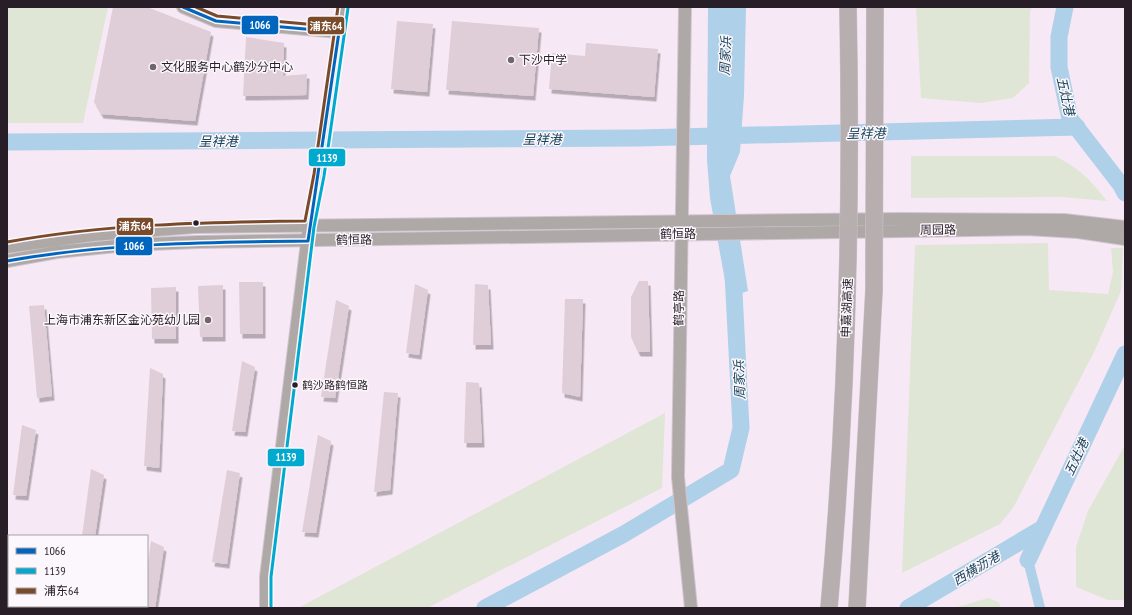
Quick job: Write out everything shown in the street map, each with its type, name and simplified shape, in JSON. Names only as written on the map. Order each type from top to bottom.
[{"type":"highway","name":"申嘉湖高速","points":[[829,608],[838,509],[848,284],[848,7]]},
{"type":"highway","points":[[857,608],[874,290],[875,7]]},
{"type":"street","points":[[183,7],[216,21],[339,32]]},
{"type":"street","points":[[266,608],[266,577],[309,226],[319,175],[343,7]]},
{"type":"street","name":"鹤亭路","points":[[686,7],[680,233],[678,478],[691,608]]},
{"type":"street","name":"鹤恒路","points":[[7,247],[92,235],[195,227],[681,220],[702,221]]},
{"type":"street","name":"周园路","points":[[702,221],[1064,220],[1121,232]]},
{"type":"street","name":"周园路","points":[[702,233],[1027,229],[1078,232],[1121,232]]},
{"type":"street","name":"鹤恒路","points":[[7,261],[57,252],[127,245],[198,242],[702,233]]},
{"type":"green space","points":[[7,7],[108,7],[83,123],[7,123]]},
{"type":"green space","points":[[916,7],[1032,7],[1030,12],[1029,83],[1013,98],[980,103],[921,98]]},
{"type":"green space","points":[[911,156],[1055,156],[1071,165],[1084,175],[1107,201],[1062,197],[911,198]]},
{"type":"green space","points":[[1048,243],[1049,290],[1108,294],[1113,272],[1111,248],[1123,248],[1121,291],[1095,350],[1013,508],[1000,524],[902,573],[915,245]]},
{"type":"green space","points":[[665,413],[662,488],[427,608],[298,608]]},
{"type":"green space","points":[[1125,445],[1125,600],[1108,600],[1076,587],[1076,547],[1088,511]]},
{"type":"green space","points":[[988,598],[999,602],[1001,608],[954,608]]},
{"type":"water","points":[[708,7],[746,7],[744,95],[740,152],[730,176],[748,291],[728,297],[710,198],[707,160]]},
{"type":"building","name":"文化服务中心鹤沙分中心","points":[[113,7],[147,7],[211,32],[195,121],[101,114],[94,102]]},
{"type":"building","points":[[397,21],[433,24],[427,92],[391,89]]},
{"type":"building","points":[[452,21],[539,28],[533,96],[446,90]]},
{"type":"building","points":[[246,37],[284,43],[283,76],[307,74],[306,95],[243,96]]},
{"type":"building","points":[[586,43],[658,49],[654,97],[549,89],[552,53],[585,56]]},
{"type":"building","points":[[639,281],[648,281],[650,352],[638,352],[631,337],[631,297]]},
{"type":"building","points":[[239,282],[263,282],[263,334],[240,334]]},
{"type":"building","points":[[415,284],[428,290],[419,355],[406,353]]},
{"type":"building","points":[[475,284],[488,285],[491,345],[473,345]]},
{"type":"building","points":[[223,285],[223,337],[200,337],[198,286]]},
{"type":"building","points":[[176,287],[176,339],[152,339],[151,288]]},
{"type":"building","points":[[565,299],[583,299],[580,397],[562,393]]},
{"type":"building","points":[[336,300],[349,306],[335,398],[321,397]]},
{"type":"building","points":[[44,305],[52,396],[37,398],[29,306]]},
{"type":"building","points":[[242,361],[255,367],[245,432],[232,431]]},
{"type":"building","points":[[150,368],[163,374],[159,468],[144,466]]},
{"type":"building","points":[[466,382],[479,383],[482,443],[464,443]]},
{"type":"building","points":[[384,392],[398,393],[390,490],[374,492]]},
{"type":"building","points":[[22,425],[36,430],[26,496],[13,495]]},
{"type":"building","points":[[318,435],[331,441],[316,533],[302,532]]},
{"type":"building","points":[[91,469],[104,475],[95,535],[82,535]]},
{"type":"building","points":[[227,470],[240,473],[227,564],[212,562]]},
{"type":"building","points":[[151,541],[164,547],[155,608],[147,608],[148,564]]},
{"type":"waterway","name":"五灶港","points":[[1065,7],[1059,37],[1059,67],[1070,119],[1121,185],[1125,193]]},
{"type":"waterway","name":"呈祥港","points":[[7,142],[639,138],[1077,127]]},
{"type":"waterway","name":"周家浜","points":[[485,608],[624,534],[731,470],[741,428],[733,273]]},
{"type":"waterway","name":"五灶港","points":[[1028,560],[1125,354]]},
{"type":"waterway","name":"西横沥港","points":[[908,608],[1043,528]]},
{"type":"waterway","points":[[1028,560],[1040,608]]},
{"type":"transit line","name":"1066","points":[[183,7],[216,21],[339,32]]},
{"type":"transit line","name":"浦东64","points":[[196,7],[217,16],[339,27]]},
{"type":"transit line","name":"浦东64","points":[[7,242],[81,231],[156,225],[305,221],[314,174],[338,7]]},
{"type":"transit line","name":"1139","points":[[271,608],[271,577],[314,227],[324,176],[348,8]]},
{"type":"transit line","name":"1066","points":[[7,261],[82,250],[120,247],[195,243],[308,241],[339,32]]},
{"type":"place","name":"下沙中学","points":[[511,60]]},
{"type":"place","name":"文化服务中心鹤沙分中心","points":[[153,67]]},
{"type":"place","name":"上海市浦东新区金沁苑幼儿园","points":[[208,320]]},
{"type":"place","name":"鹤沙路鹤恒路","points":[[295,385]]}]
